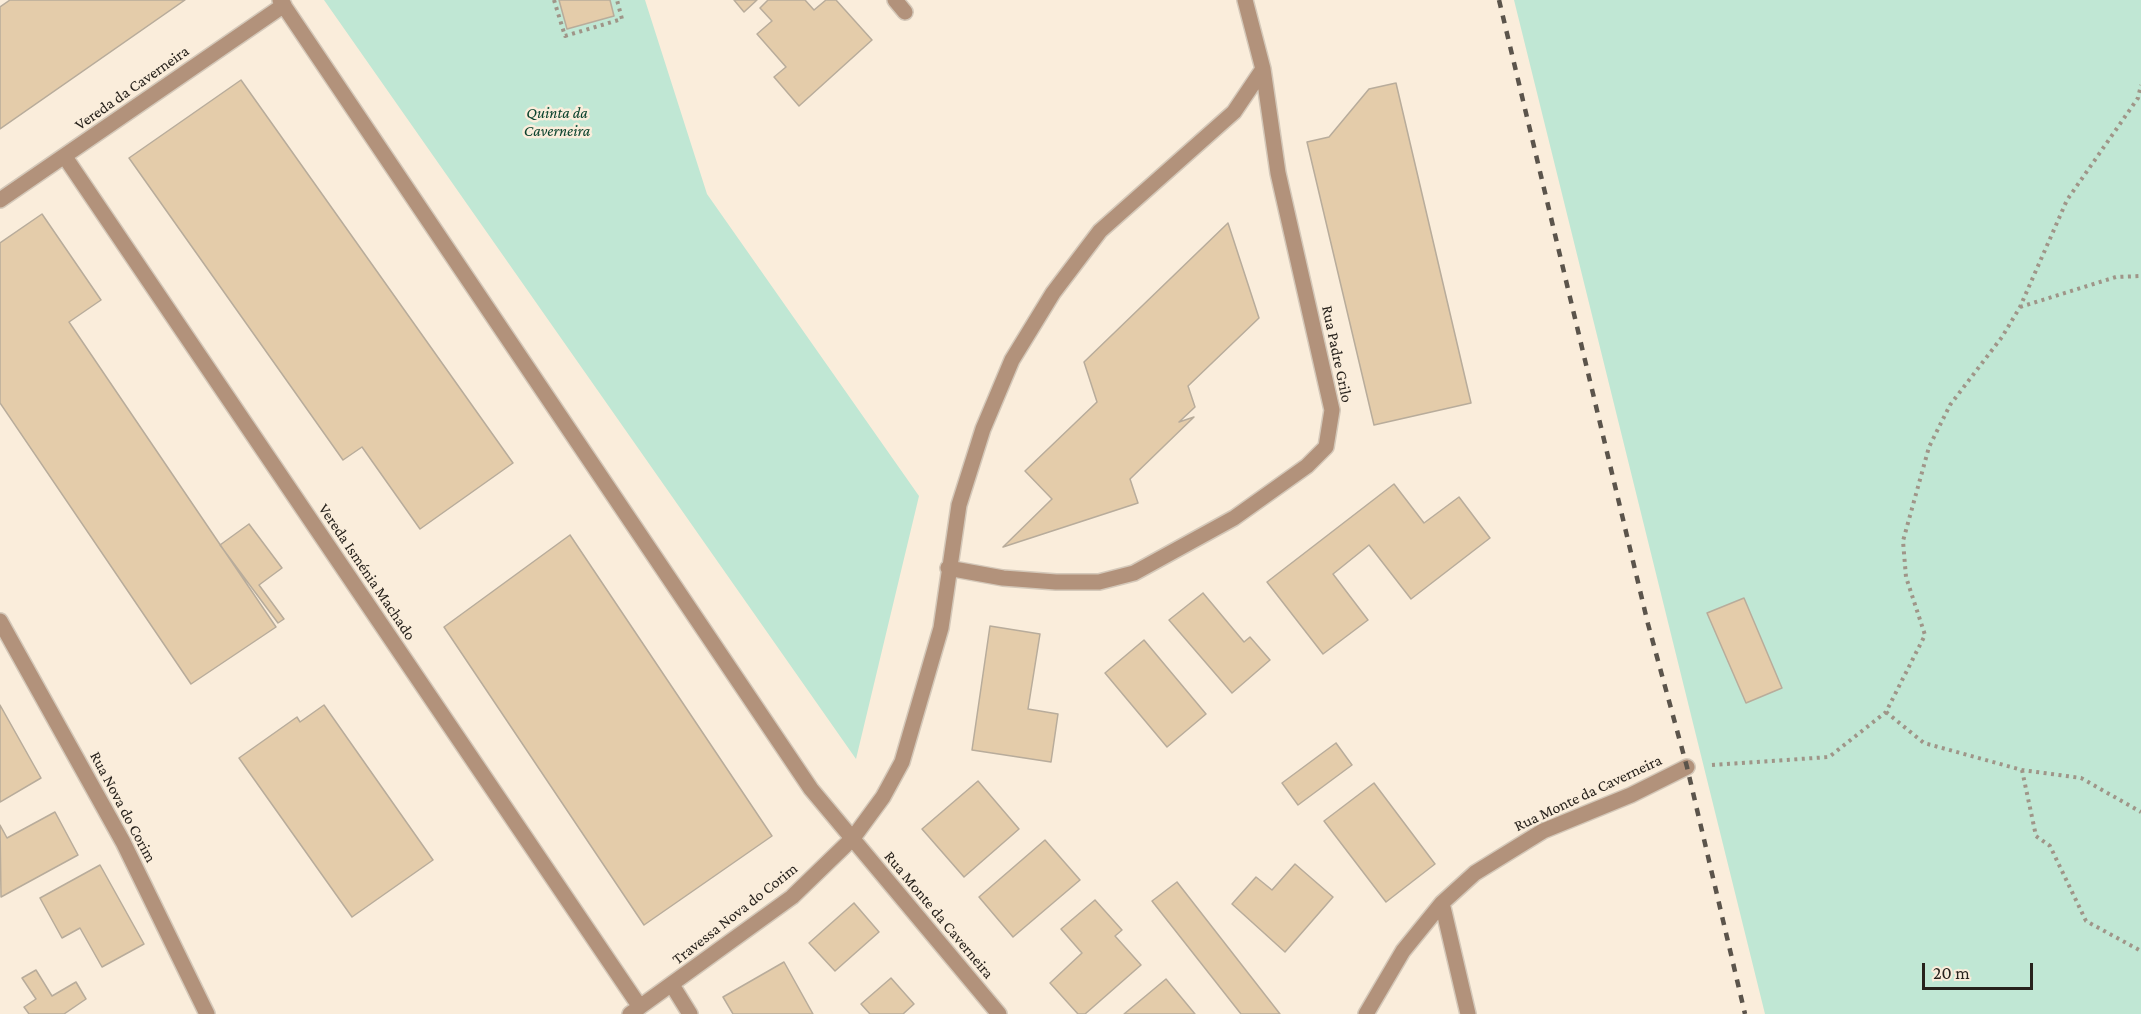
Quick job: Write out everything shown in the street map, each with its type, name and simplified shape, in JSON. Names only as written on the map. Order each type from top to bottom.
[{"type":"street","name":"Rua Padre Grilo","points":[[948,568],[1004,578],[1056,582],[1099,582],[1134,573],[1234,518],[1307,466],[1326,447],[1332,410],[1278,173],[1263,69],[1245,0]]},
{"type":"street","name":"Vereda da Caverneira","points":[[0,200],[65,157],[282,2]]},
{"type":"street","name":"Rua Monte da Caverneira","points":[[282,2],[811,789],[999,1014]]},
{"type":"street","name":"Travessa Nova do Corim","points":[[635,1011],[792,897],[853,838],[883,797],[902,762],[941,628],[959,505],[982,429],[1012,360],[1053,293],[1100,231],[1234,112],[1263,69]]},
{"type":"street","name":"Vereda Isménia Machado","points":[[65,157],[635,1011]]},
{"type":"street","name":"Rua Nova do Corim","points":[[0,621],[123,842],[207,1014]]},
{"type":"street","name":"Rua Monte da Caverneira","points":[[1366,1014],[1403,951],[1442,903],[1475,873],[1543,831],[1631,795],[1687,767]]},
{"type":"street","points":[[1442,903],[1468,1014]]},
{"type":"street","points":[[672,985],[690,1014]]},
{"type":"path","points":[[554,0],[565,36],[622,19],[617,0]]},
{"type":"path","points":[[1687,767],[1829,757],[1886,712],[1925,635],[1906,577],[1903,541],[1929,447],[1950,405],[2002,337],[2020,307],[2067,200],[2138,98],[2141,85]]},
{"type":"path","points":[[2020,307],[2116,277],[2141,276]]},
{"type":"path","points":[[1886,712],[1924,742],[2022,770],[2081,778],[2141,812]]},
{"type":"path","points":[[2022,770],[2037,836],[2050,846],[2086,921],[2141,951]]},
{"type":"green space","name":"Quinta da Caverneira","points":[[324,0],[645,0],[707,194],[919,496],[856,759]]},
{"type":"green space","points":[[1514,0],[2141,0],[2141,1014],[1765,1014]]},
{"type":"building","points":[[10,0],[185,0],[0,129],[0,7]]},
{"type":"building","points":[[559,0],[610,0],[614,16],[567,29]]},
{"type":"building","points":[[734,0],[757,0],[744,12]]},
{"type":"building","points":[[768,0],[805,0],[814,10],[826,0],[836,0],[872,40],[799,106],[774,77],[786,67],[757,34],[772,21],[760,8]]},
{"type":"building","points":[[241,80],[513,463],[420,529],[362,447],[343,460],[129,158]]},
{"type":"building","points":[[1396,83],[1471,403],[1374,425],[1307,142],[1329,137],[1369,89]]},
{"type":"building","points":[[42,214],[101,300],[69,322],[276,627],[191,684],[0,403],[0,243]]},
{"type":"building","points":[[1228,223],[1259,318],[1188,386],[1195,407],[1179,422],[1194,417],[1130,479],[1138,503],[1003,547],[1052,499],[1025,471],[1097,402],[1084,362]]},
{"type":"building","points":[[1394,484],[1424,523],[1459,497],[1490,538],[1411,599],[1369,545],[1333,574],[1368,620],[1323,654],[1267,582]]},
{"type":"building","points":[[249,524],[282,568],[259,585],[284,619],[278,623],[220,545]]},
{"type":"building","points":[[570,535],[772,836],[644,925],[444,627]]},
{"type":"building","points":[[1203,593],[1244,642],[1250,637],[1270,660],[1232,693],[1169,620]]},
{"type":"building","points":[[1744,598],[1782,688],[1746,703],[1707,613]]},
{"type":"building","points":[[990,626],[1040,634],[1028,709],[1058,714],[1051,762],[972,750]]},
{"type":"building","points":[[1144,640],[1206,714],[1167,747],[1105,673]]},
{"type":"building","points":[[0,705],[41,778],[0,802]]},
{"type":"building","points":[[324,705],[433,860],[352,917],[239,758],[297,717],[300,722]]},
{"type":"building","points":[[1336,743],[1352,765],[1298,805],[1282,783]]},
{"type":"building","points":[[978,781],[1019,829],[964,877],[922,829]]},
{"type":"building","points":[[1374,783],[1435,864],[1386,902],[1324,821]]},
{"type":"building","points":[[55,812],[78,855],[1,897],[0,825],[7,838]]},
{"type":"building","points":[[1045,840],[1080,880],[1013,937],[979,897]]},
{"type":"building","points":[[1295,864],[1333,897],[1285,952],[1232,904],[1256,877],[1272,890]]},
{"type":"building","points":[[100,865],[144,944],[102,967],[80,928],[62,938],[40,898]]},
{"type":"building","points":[[1177,882],[1280,1014],[1241,1014],[1152,901]]},
{"type":"building","points":[[1095,900],[1122,930],[1115,936],[1141,965],[1085,1014],[1078,1014],[1050,983],[1082,953],[1061,929]]},
{"type":"building","points":[[854,903],[879,932],[835,971],[809,943]]},
{"type":"building","points":[[784,962],[813,1014],[733,1014],[723,997]]},
{"type":"building","points":[[36,970],[52,996],[76,982],[86,999],[64,1014],[29,1014],[24,1007],[36,999],[22,978]]},
{"type":"building","points":[[891,978],[914,1004],[903,1014],[870,1014],[861,1004]]},
{"type":"building","points":[[1166,979],[1195,1014],[1124,1014]]},
{"type":"railway","points":[[1499,0],[1648,624],[1687,767],[1745,1014]]}]
